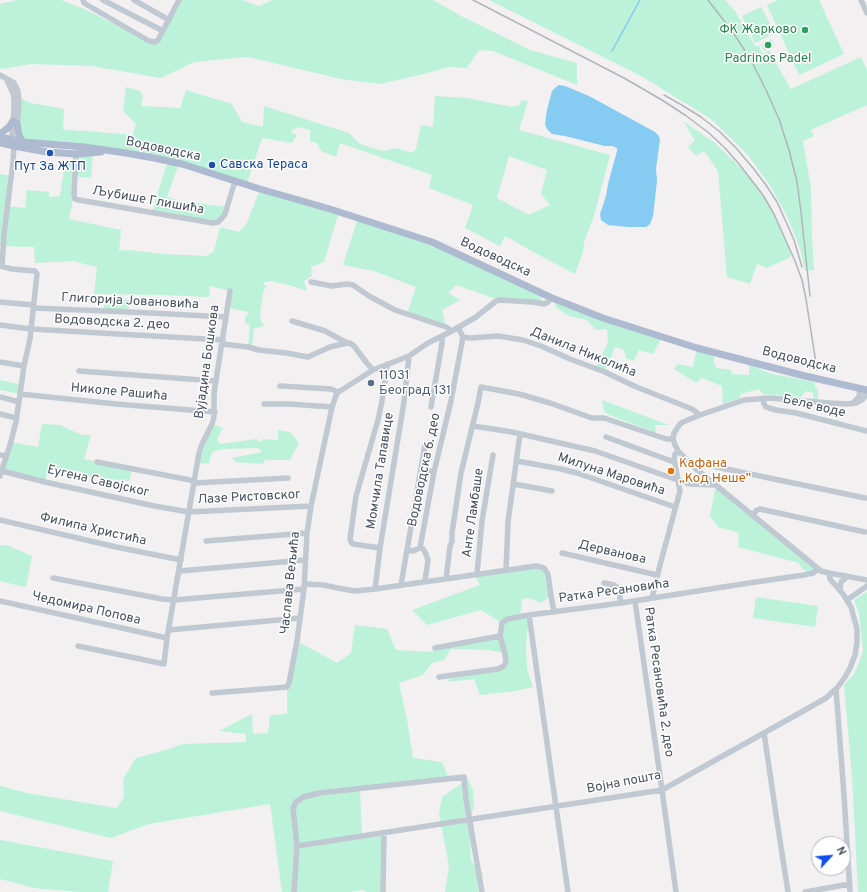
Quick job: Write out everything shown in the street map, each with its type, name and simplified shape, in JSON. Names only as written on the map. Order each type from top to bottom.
[{"type":"main road","points":[[0,134],[15,122],[23,142]]},
{"type":"main road","name":"Водоводска","points":[[0,137],[13,143],[48,152],[76,154],[112,151]]},
{"type":"main road","name":"Водоводска","points":[[0,143],[23,142],[84,147],[140,155],[168,161],[330,209],[432,242],[552,298],[603,318],[697,348],[864,389]]},
{"type":"street","points":[[83,0],[84,3],[149,41],[155,42],[158,40],[179,0]]},
{"type":"street","points":[[103,0],[163,31]]},
{"type":"street","points":[[134,0],[169,20]]},
{"type":"street","points":[[861,0],[867,13]]},
{"type":"street","points":[[0,74],[7,80],[11,80],[14,83],[18,90],[19,103],[15,122],[16,134],[13,143],[13,162],[1,266],[12,269],[35,271],[37,278],[30,339],[24,366],[19,402],[1,474]]},
{"type":"street","name":"Љубише Глишића","points":[[76,154],[75,199],[213,223],[218,222],[225,214],[235,181]]},
{"type":"street","points":[[311,282],[332,286],[347,284],[353,285],[369,296],[395,310],[446,327],[452,331]]},
{"type":"street","name":"Вујадина Бошкова","points":[[78,646],[164,664],[167,638],[202,444],[212,424],[215,412],[214,393],[230,291]]},
{"type":"street","points":[[280,386],[331,389],[338,392],[373,370],[409,356],[428,343],[458,328],[476,317],[496,301],[527,301],[544,304],[552,298]]},
{"type":"street","name":"Глигорија Јовановића","points":[[0,302],[34,307],[144,312],[226,318]]},
{"type":"street","points":[[292,321],[325,331],[350,343],[373,370]]},
{"type":"street","name":"Водоводска 2. део","points":[[0,325],[31,330],[222,342],[258,350],[308,357],[335,345],[347,342]]},
{"type":"street","points":[[458,328],[463,337]]},
{"type":"street","points":[[431,406],[442,336]]},
{"type":"street","name":"Данила Николића","points":[[463,337],[510,337],[532,343],[570,360],[596,368],[642,390],[692,409],[700,415]]},
{"type":"street","name":"Водоводска 6. део","points":[[420,548],[434,472],[463,337]]},
{"type":"street","name":"Момчила Тапавице","points":[[375,589],[380,548],[404,402],[409,356]]},
{"type":"street","points":[[0,362],[24,366]]},
{"type":"street","points":[[380,548],[353,544],[350,542],[350,538],[356,496],[381,407],[386,381],[387,364]]},
{"type":"street","points":[[79,371],[216,381]]},
{"type":"street","points":[[446,579],[461,473],[481,387],[519,394],[587,416],[604,418],[668,440],[673,439]]},
{"type":"street","points":[[864,389],[865,394],[863,399],[860,402],[852,403],[829,403],[763,398],[744,400],[688,419],[680,424],[674,433],[673,439],[674,445],[678,451],[696,469],[818,569],[825,573],[867,580]]},
{"type":"street","name":"Часлава Вељића","points":[[212,693],[287,687],[300,618],[304,587],[306,533],[332,407],[335,395],[338,392]]},
{"type":"street","name":"Николе Рашића","points":[[20,394],[215,412]]},
{"type":"street","points":[[0,396],[19,402]]},
{"type":"street","name":"Беле воде","points":[[763,398],[766,407],[867,431]]},
{"type":"street","points":[[264,404],[332,407]]},
{"type":"street","points":[[0,414],[16,418]]},
{"type":"street","points":[[473,426],[498,429],[595,451],[691,484],[716,485]]},
{"type":"street","points":[[506,570],[508,527],[520,434]]},
{"type":"street","points":[[606,437],[674,462]]},
{"type":"street","points":[[401,585],[425,445]]},
{"type":"street","points":[[652,598],[680,491],[674,462],[678,451]]},
{"type":"street","points":[[0,455],[6,456]]},
{"type":"street","name":"Анте Ламбаше","points":[[477,574],[482,521],[493,455]]},
{"type":"street","name":"Милуна Маровића","points":[[517,461],[577,473],[675,507]]},
{"type":"street","points":[[97,462],[190,480],[195,483],[288,478]]},
{"type":"street","points":[[696,469],[701,465],[707,465],[865,498]]},
{"type":"street","points":[[420,469],[434,472]]},
{"type":"street","name":"Еугена Савојског","points":[[1,474],[189,512]]},
{"type":"street","points":[[514,484],[552,491]]},
{"type":"street","name":"Лазе Ристовског","points":[[189,512],[311,506]]},
{"type":"street","points":[[752,515],[760,509],[865,532]]},
{"type":"street","name":"Филипа Христића","points":[[0,520],[116,547],[181,560]]},
{"type":"street","points":[[206,541],[306,533]]},
{"type":"street","points":[[407,550],[413,551],[420,548],[425,552],[428,560],[425,581]]},
{"type":"street","name":"Дерванова","points":[[562,553],[657,575]]},
{"type":"street","points":[[180,571],[305,560]]},
{"type":"street","name":"Ратка Ресановића","points":[[53,578],[174,600],[323,585],[355,591],[536,566],[544,568],[548,574],[550,596],[554,612],[804,575],[813,573],[818,569]]},
{"type":"street","name":"Војна пошта","points":[[297,846],[662,790],[823,700],[836,689],[845,678],[855,655],[857,629],[847,600],[830,579],[829,573]]},
{"type":"street","points":[[840,590],[841,582],[847,577]]},
{"type":"street","points":[[604,583],[614,585],[618,588],[621,603]]},
{"type":"street","points":[[847,600],[867,586]]},
{"type":"street","name":"Чедомира Попова","points":[[0,601],[167,638]]},
{"type":"street","name":"Ратка Ресановића 2. део","points":[[635,601],[676,892]]},
{"type":"street","points":[[438,678],[498,670],[504,666],[506,662],[500,636],[502,623],[508,619],[554,612]]},
{"type":"street","points":[[529,615],[568,892]]},
{"type":"street","points":[[169,630],[300,618]]},
{"type":"street","points":[[435,648],[500,636]]},
{"type":"street","points":[[836,689],[850,892]]},
{"type":"street","points":[[764,733],[788,892]]},
{"type":"street","points":[[294,892],[297,846],[293,808],[296,802],[303,798],[320,793],[464,777],[466,799],[482,892]]},
{"type":"street","points":[[383,892],[384,833]]},
{"type":"street","points":[[805,892],[850,884]]},
{"type":"green space","points":[[17,0],[61,0],[84,9],[149,41],[155,42],[179,0],[242,0],[259,6],[272,0],[433,0],[461,16],[530,50],[577,63],[577,85],[493,51],[479,50],[467,68],[448,67],[380,84],[341,79],[248,57],[194,62],[161,78],[91,66],[31,64],[2,69],[0,68],[0,4]]},
{"type":"green space","points":[[489,0],[725,0],[735,11],[755,46],[759,46],[762,54],[769,51],[793,93],[791,89],[861,57],[867,70],[867,105],[811,130],[814,136],[803,141],[811,188],[814,270],[805,271],[800,248],[786,214],[769,184],[747,154],[711,119],[641,76]]},
{"type":"green space","name":"ФК Жарково","points":[[778,0],[819,0],[844,54],[799,75],[767,5]]},
{"type":"green space","points":[[761,7],[775,33],[755,43],[742,16]]},
{"type":"green space","name":"Padrinos Padel","points":[[771,39],[774,46],[764,51],[761,44]]},
{"type":"green space","points":[[126,87],[140,91],[143,96],[141,106],[180,108],[186,90],[232,104],[242,122],[263,127],[264,106],[349,133],[360,144],[382,151],[397,148],[412,153],[416,149],[421,125],[433,127],[435,96],[467,98],[512,107],[519,105],[522,100],[528,101],[519,130],[610,155],[594,216],[584,242],[583,252],[575,274],[505,236],[500,246],[465,228],[473,205],[429,188],[432,175],[340,143],[336,157],[321,151],[317,143],[310,141],[310,130],[298,127],[290,132],[297,135],[292,143],[262,138],[247,184],[182,164],[23,142],[16,96],[31,103],[64,109],[63,130],[133,135],[136,124],[123,111]],"holes":[[[509,156],[547,170],[541,194],[550,205],[529,215],[497,198]]]},
{"type":"green space","points":[[683,121],[715,143],[751,178],[774,214],[792,254],[789,258],[767,268],[757,264],[750,284],[727,277],[718,171],[704,151],[696,156],[688,147],[695,140]]},
{"type":"green space","points":[[93,153],[91,178],[74,176],[74,195],[69,219],[121,230],[119,251],[129,250],[163,254],[207,256],[214,251],[220,227],[239,232],[247,223],[260,189],[339,212],[324,262],[311,267],[312,276],[304,281],[307,291],[270,281],[262,283],[266,286],[263,293],[260,313],[261,321],[264,326],[254,329],[252,348],[248,347],[250,325],[245,323],[245,318],[249,312],[227,308],[229,291],[210,286],[209,297],[94,294],[97,267],[74,261],[35,263],[34,247],[0,246],[0,174],[11,176],[7,206],[25,208],[27,190],[49,192],[49,197],[60,196],[65,163],[76,157]]},
{"type":"green space","points":[[167,164],[178,166],[167,197],[181,201],[227,207],[218,222],[152,213]]},
{"type":"green space","points":[[358,218],[397,230],[536,290],[544,304],[499,300],[456,285],[448,293],[460,300],[442,310],[446,327],[407,314],[416,287],[374,271],[343,265]]},
{"type":"green space","points":[[104,299],[129,300],[128,312],[104,311]]},
{"type":"green space","points":[[556,300],[662,337],[653,354],[639,350],[634,361],[626,358],[624,350],[615,347],[605,372],[596,368],[608,342],[607,329],[596,330],[587,320],[569,316],[558,309],[555,305]]},
{"type":"green space","points":[[697,348],[714,352],[714,364],[717,368],[731,370],[732,374],[749,375],[749,361],[758,363],[757,368],[772,374],[811,381],[815,383],[815,388],[818,389],[818,399],[813,399],[813,393],[806,391],[801,397],[763,394],[759,389],[741,394],[740,398],[723,404],[722,386],[702,378],[696,383],[674,369],[678,364],[693,367]]},
{"type":"green space","points":[[0,380],[22,385],[20,394],[0,390]]},
{"type":"green space","points":[[602,400],[669,425],[655,425],[656,433],[607,414],[604,410]]},
{"type":"green space","points":[[42,424],[60,425],[82,435],[91,435],[84,459],[133,469],[129,481],[85,476],[81,472],[55,468],[48,469],[45,482],[2,471],[11,442],[38,447]]},
{"type":"green space","points":[[212,424],[223,428],[217,439],[220,444],[257,439],[260,442],[264,439],[278,440],[278,430],[290,432],[299,443],[290,460],[266,460],[262,464],[235,462],[232,458],[262,452],[258,448],[222,449],[212,452],[209,463],[198,464]]},
{"type":"green space","points":[[716,485],[818,569],[809,574],[800,566],[799,563],[738,547],[739,533],[718,527],[710,516]]},
{"type":"green space","points":[[0,545],[9,546],[32,556],[26,587],[0,581]]},
{"type":"green space","points":[[536,566],[544,568],[551,596],[541,603],[529,598],[522,599],[520,617],[529,615],[526,645],[527,669],[533,687],[515,691],[480,695],[474,679],[447,682],[453,675],[504,666],[504,653],[489,650],[451,649],[444,660],[432,663],[423,675],[399,683],[407,719],[413,758],[442,762],[449,778],[360,788],[362,836],[384,833],[383,892],[367,892],[363,890],[349,892],[282,892],[270,804],[149,824],[111,838],[0,811],[0,786],[27,793],[117,808],[124,797],[123,779],[136,758],[183,744],[246,742],[246,734],[219,731],[252,714],[253,734],[268,733],[270,715],[287,714],[287,687],[297,641],[337,663],[351,653],[355,625],[387,629],[396,650],[429,652],[447,645],[500,637],[502,623],[481,610],[427,625],[412,610],[480,585],[475,576],[448,582],[451,578]]},
{"type":"green space","points":[[867,592],[867,892],[858,892],[852,776],[844,685],[854,674],[863,650],[859,613],[854,600]]},
{"type":"green space","points":[[756,597],[818,606],[815,627],[753,618]]},
{"type":"green space","points":[[468,779],[473,790],[474,806],[470,820],[471,861],[483,874],[478,892],[445,892],[449,866],[439,814],[442,797]]},
{"type":"green space","points":[[0,840],[113,861],[108,892],[80,892],[34,888],[0,879]]},
{"type":"water","points":[[559,85],[589,96],[658,135],[660,139],[656,169],[657,181],[653,216],[650,224],[646,227],[608,225],[601,220],[600,214],[606,196],[617,148],[552,134],[547,129],[545,124],[552,91]]},
{"type":"waterway","points":[[612,51],[640,0]]},
{"type":"railway","points":[[473,0],[624,78],[662,100],[709,133],[725,148],[763,195],[774,214],[795,261],[802,280],[806,299],[817,370]]},
{"type":"railway","points":[[708,0],[732,31],[751,60],[779,119],[797,182],[810,296]]},
{"type":"railway","points":[[664,95],[701,117],[720,132],[753,168],[777,202],[794,240],[802,267]]},
{"type":"place","name":"ФК Жарково","points":[[805,30]]},
{"type":"place","name":"Padrinos Padel","points":[[768,45]]},
{"type":"place","name":"Пут За ЖТП","points":[[50,153]]},
{"type":"place","name":"Савска Тераса","points":[[212,165]]},
{"type":"place","name":"11031 Београд 131","points":[[371,383]]},
{"type":"place","name":"Кафана „Код Неше”","points":[[671,471]]}]
